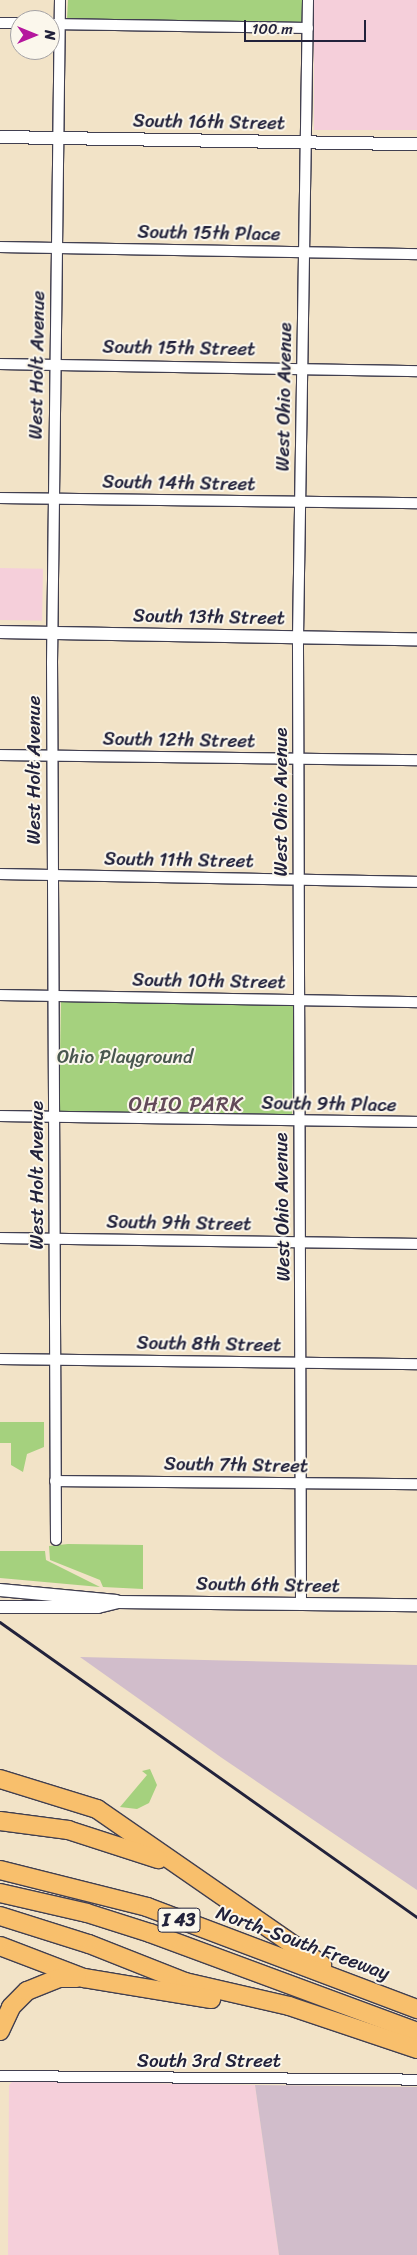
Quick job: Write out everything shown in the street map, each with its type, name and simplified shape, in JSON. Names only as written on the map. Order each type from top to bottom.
[{"type":"highway","points":[[0,1779],[97,1809],[189,1871],[282,1940],[350,1982]]},
{"type":"highway","points":[[0,1821],[93,1836],[189,1871]]},
{"type":"highway","name":"North-South Freeway","points":[[2,1870],[147,1907],[350,1982],[417,2009]]},
{"type":"highway","name":"I 43","points":[[7,1894],[150,1933],[355,2019],[417,2032]]},
{"type":"highway","points":[[7,1918],[185,1982],[355,2019],[417,2049]]},
{"type":"highway","points":[[0,1946],[84,1978]]},
{"type":"highway","points":[[0,2031],[11,2007],[26,1991],[59,1978],[84,1978],[215,2000],[289,2006]]},
{"type":"street","name":"West Ohio Avenue","points":[[301,1604],[298,637],[308,0]]},
{"type":"street","points":[[60,24],[308,28]]},
{"type":"street","name":"West Holt Avenue","points":[[56,60],[59,138],[52,633],[56,1540]]},
{"type":"street","name":"South 16th Street","points":[[0,137],[417,144]]},
{"type":"street","name":"South 15th Place","points":[[0,247],[417,254]]},
{"type":"street","name":"South 15th Street","points":[[0,364],[417,371]]},
{"type":"street","name":"South 14th Street","points":[[0,498],[417,503]]},
{"type":"street","name":"South 13th Street","points":[[0,632],[417,639]]},
{"type":"street","name":"South 12th Street","points":[[0,755],[417,760]]},
{"type":"street","name":"South 11th Street","points":[[0,874],[417,882]]},
{"type":"street","name":"South 10th Street","points":[[0,995],[417,1002]]},
{"type":"street","name":"South 9th Place","points":[[0,1116],[417,1122]]},
{"type":"street","name":"South 9th Street","points":[[0,1238],[417,1244]]},
{"type":"street","name":"South 8th Street","points":[[0,1359],[417,1364]]},
{"type":"street","name":"South 7th Street","points":[[55,1481],[417,1484]]},
{"type":"street","name":"South 6th Street","points":[[0,1590],[118,1602],[417,1605]]},
{"type":"street","name":"South 6th Street","points":[[0,1607],[98,1607],[118,1602]]},
{"type":"street","name":"South 3rd Street","points":[[0,2076],[417,2080]]},
{"type":"shaded area","points":[[314,0],[417,0],[417,130],[314,130]]},
{"type":"shaded area","points":[[0,568],[43,569],[42,621],[0,620]]},
{"type":"shaded area","points":[[80,1657],[417,1665],[417,1890],[222,1758]]},
{"type":"shaded area","points":[[13,2081],[255,2085],[279,2255],[8,2255],[9,2085]]},
{"type":"shaded area","points":[[255,2085],[417,2087],[417,2255],[279,2255]]},
{"type":"green space","points":[[68,0],[302,0],[302,23],[67,19]]},
{"type":"green space","name":"Ohio Playground","points":[[61,1001],[294,1005],[292,1115],[59,1111]]},
{"type":"green space","points":[[0,1422],[44,1422],[44,1447],[27,1454],[23,1472],[11,1465],[11,1443],[0,1443]]},
{"type":"green space","points":[[68,1544],[143,1545],[143,1589],[103,1587],[100,1580],[50,1560],[49,1546]]},
{"type":"green space","points":[[0,1551],[45,1551],[46,1560],[100,1587],[0,1578]]},
{"type":"green space","points":[[150,1769],[157,1785],[149,1803],[137,1809],[120,1807],[147,1775],[142,1771]]},
{"type":"railway","points":[[0,1622],[417,1917]]},
{"type":"district","name":"OHIO PARK","points":[[186,1104]]}]
